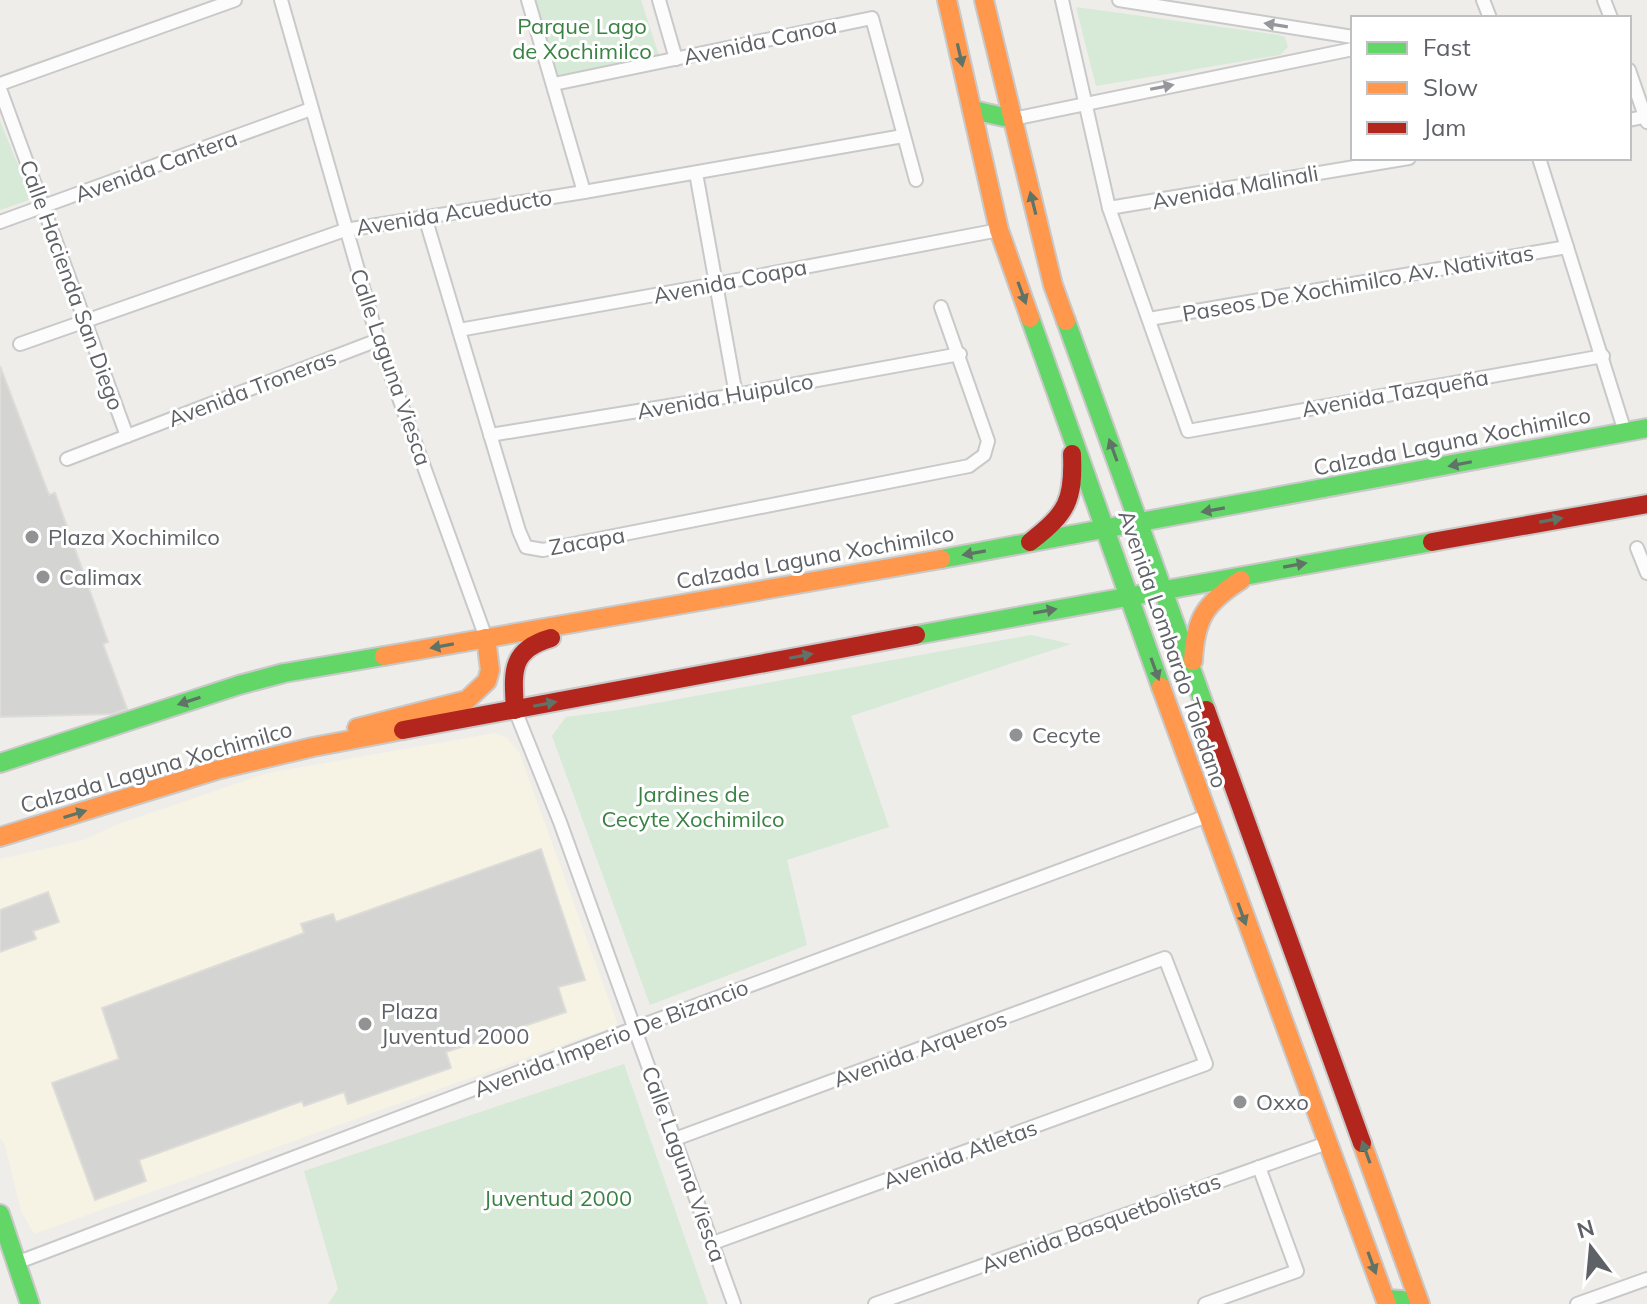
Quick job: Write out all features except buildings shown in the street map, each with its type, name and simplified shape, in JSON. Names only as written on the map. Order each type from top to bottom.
[{"type":"main road","name":"Avenida Lombardo Toledano","points":[[947,0],[999,230],[1207,816],[1386,1302]]},
{"type":"main road","name":"Avenida Lombardo Toledano","points":[[984,0],[1053,285],[1420,1304]]},
{"type":"main road","points":[[973,110],[1013,119]]},
{"type":"main road","name":"Calzada Laguna Xochimilco","points":[[0,763],[266,677],[1106,530],[1647,428]]},
{"type":"main road","points":[[1027,544],[1061,519],[1070,503],[1074,486],[1071,431]]},
{"type":"main road","name":"Calzada Laguna Xochimilco","points":[[0,837],[267,757],[1163,589],[1647,504]]},
{"type":"main road","points":[[1193,672],[1193,645],[1198,620],[1215,597],[1253,573]]},
{"type":"main road","points":[[515,710],[514,668],[518,655],[533,641],[705,610],[747,593]]},
{"type":"main road","points":[[267,757],[299,742],[467,700],[487,681],[490,670],[486,638]]},
{"type":"main road","points":[[1329,1148],[1366,1218],[1379,1224],[1391,1222]]},
{"type":"main road","points":[[0,1214],[8,1262],[30,1304]]},
{"type":"main road","points":[[1386,1302],[1402,1300],[1407,1304]]},
{"type":"street","points":[[0,87],[235,0]]},
{"type":"street","name":"Calle Laguna Viesca","points":[[281,0],[378,340],[486,638]]},
{"type":"street","points":[[528,0],[584,192]]},
{"type":"street","points":[[659,0],[676,59]]},
{"type":"street","points":[[1062,0],[1109,208],[1149,319]]},
{"type":"street","points":[[1119,0],[1351,37]]},
{"type":"street","name":"Avenida Canoa","points":[[554,84],[872,18],[903,136]]},
{"type":"street","points":[[1013,119],[1351,49]]},
{"type":"street","points":[[1631,76],[1646,118]]},
{"type":"street","name":"Calle Hacienda San Diego","points":[[0,87],[127,436]]},
{"type":"street","name":"Avenida Cantera","points":[[0,222],[311,109]]},
{"type":"street","points":[[903,136],[916,180]]},
{"type":"street","name":"Avenida Acueducto","points":[[20,344],[345,230],[903,136]]},
{"type":"street","name":"Avenida Malinali","points":[[1109,208],[1397,160]]},
{"type":"street","points":[[1540,160],[1625,432]]},
{"type":"street","points":[[696,173],[736,395]]},
{"type":"street","name":"Zacapa","points":[[425,217],[526,547],[543,550],[969,466],[984,455],[988,441],[960,354]]},
{"type":"street","name":"Avenida Coapa","points":[[459,330],[999,230]]},
{"type":"street","name":"Paseos De Xochimilco Av. Nativitas","points":[[1149,319],[1567,247]]},
{"type":"street","points":[[941,307],[960,354]]},
{"type":"street","name":"Avenida Tazqueña","points":[[1149,319],[1188,431],[1603,356]]},
{"type":"street","name":"Avenida Troneras","points":[[67,459],[378,340]]},
{"type":"street","name":"Avenida Huipulco","points":[[490,435],[960,354]]},
{"type":"street","points":[[1637,548],[1647,573]]},
{"type":"street","name":"Calle Laguna Viesca","points":[[515,710],[560,822],[734,1304]]},
{"type":"street","name":"Avenida Imperio De Bizancio","points":[[8,1262],[1207,816]]},
{"type":"street","name":"Avenida Arqueros","points":[[675,1139],[1165,958],[1206,1064]]},
{"type":"street","name":"Avenida Atletas","points":[[713,1243],[1206,1064]]},
{"type":"street","name":"Avenida Basquetbolistas","points":[[875,1304],[1259,1167],[1329,1148]]},
{"type":"street","points":[[1205,1304],[1297,1271],[1259,1167]]},
{"type":"street","points":[[1577,1304],[1647,1279]]},
{"type":"shaded area","name":"Plaza Juventud 2000","points":[[495,733],[507,738],[519,752],[618,1025],[34,1234],[21,1211],[5,1145],[0,1138],[0,859],[84,840],[118,824],[268,773]]},
{"type":"green space","name":"Parque Lago de Xochimilco","points":[[533,0],[641,0],[661,62],[554,84]]},
{"type":"green space","points":[[1076,7],[1279,35],[1285,37],[1288,47],[1280,55],[1096,86]]},
{"type":"green space","points":[[0,121],[32,199],[0,210]]},
{"type":"green space","name":"Jardines de Cecyte Xochimilco","points":[[1031,635],[1071,644],[851,716],[889,827],[787,860],[807,945],[650,1005],[552,736],[566,717]]},
{"type":"green space","name":"Juventud 2000","points":[[624,1064],[708,1304],[328,1304],[338,1289],[304,1171]]},
{"type":"traffic: fast","points":[[973,110],[1013,119]]},
{"type":"traffic: fast","points":[[1030,318],[1161,687]]},
{"type":"traffic: fast","points":[[1066,321],[1206,710]]},
{"type":"traffic: fast","points":[[941,559],[1647,428]]},
{"type":"traffic: fast","points":[[916,635],[1432,542]]},
{"type":"traffic: fast","points":[[0,763],[239,685],[284,673],[384,656]]},
{"type":"traffic: fast","points":[[0,1214],[30,1304]]},
{"type":"traffic: fast","points":[[1386,1299],[1402,1300],[1407,1304]]},
{"type":"traffic: slow","points":[[947,0],[999,230],[1030,318]]},
{"type":"traffic: slow","points":[[984,0],[1053,285],[1066,321]]},
{"type":"traffic: slow","points":[[384,656],[941,559]]},
{"type":"traffic: slow","points":[[1193,661],[1196,634],[1204,613],[1219,596],[1241,580]]},
{"type":"traffic: slow","points":[[357,728],[467,700],[487,681],[490,670],[486,638]]},
{"type":"traffic: slow","points":[[1161,687],[1387,1304]]},
{"type":"traffic: slow","points":[[0,837],[220,769],[403,730]]},
{"type":"traffic: slow","points":[[1362,1143],[1420,1304]]},
{"type":"traffic: jam","points":[[1030,542],[1052,523],[1066,505],[1071,484],[1072,454]]},
{"type":"traffic: jam","points":[[1432,542],[1647,504]]},
{"type":"traffic: jam","points":[[403,730],[916,635]]},
{"type":"traffic: jam","points":[[515,710],[516,665],[527,649],[551,638]]},
{"type":"traffic: jam","points":[[1206,710],[1362,1143]]},
{"type":"place","name":"Plaza Xochimilco","points":[[32,537]]},
{"type":"place","name":"Calimax","points":[[43,577]]},
{"type":"place","name":"Cecyte","points":[[1016,735]]},
{"type":"place","name":"Plaza Juventud 2000","points":[[365,1024]]},
{"type":"place","name":"Oxxo","points":[[1240,1102]]}]
